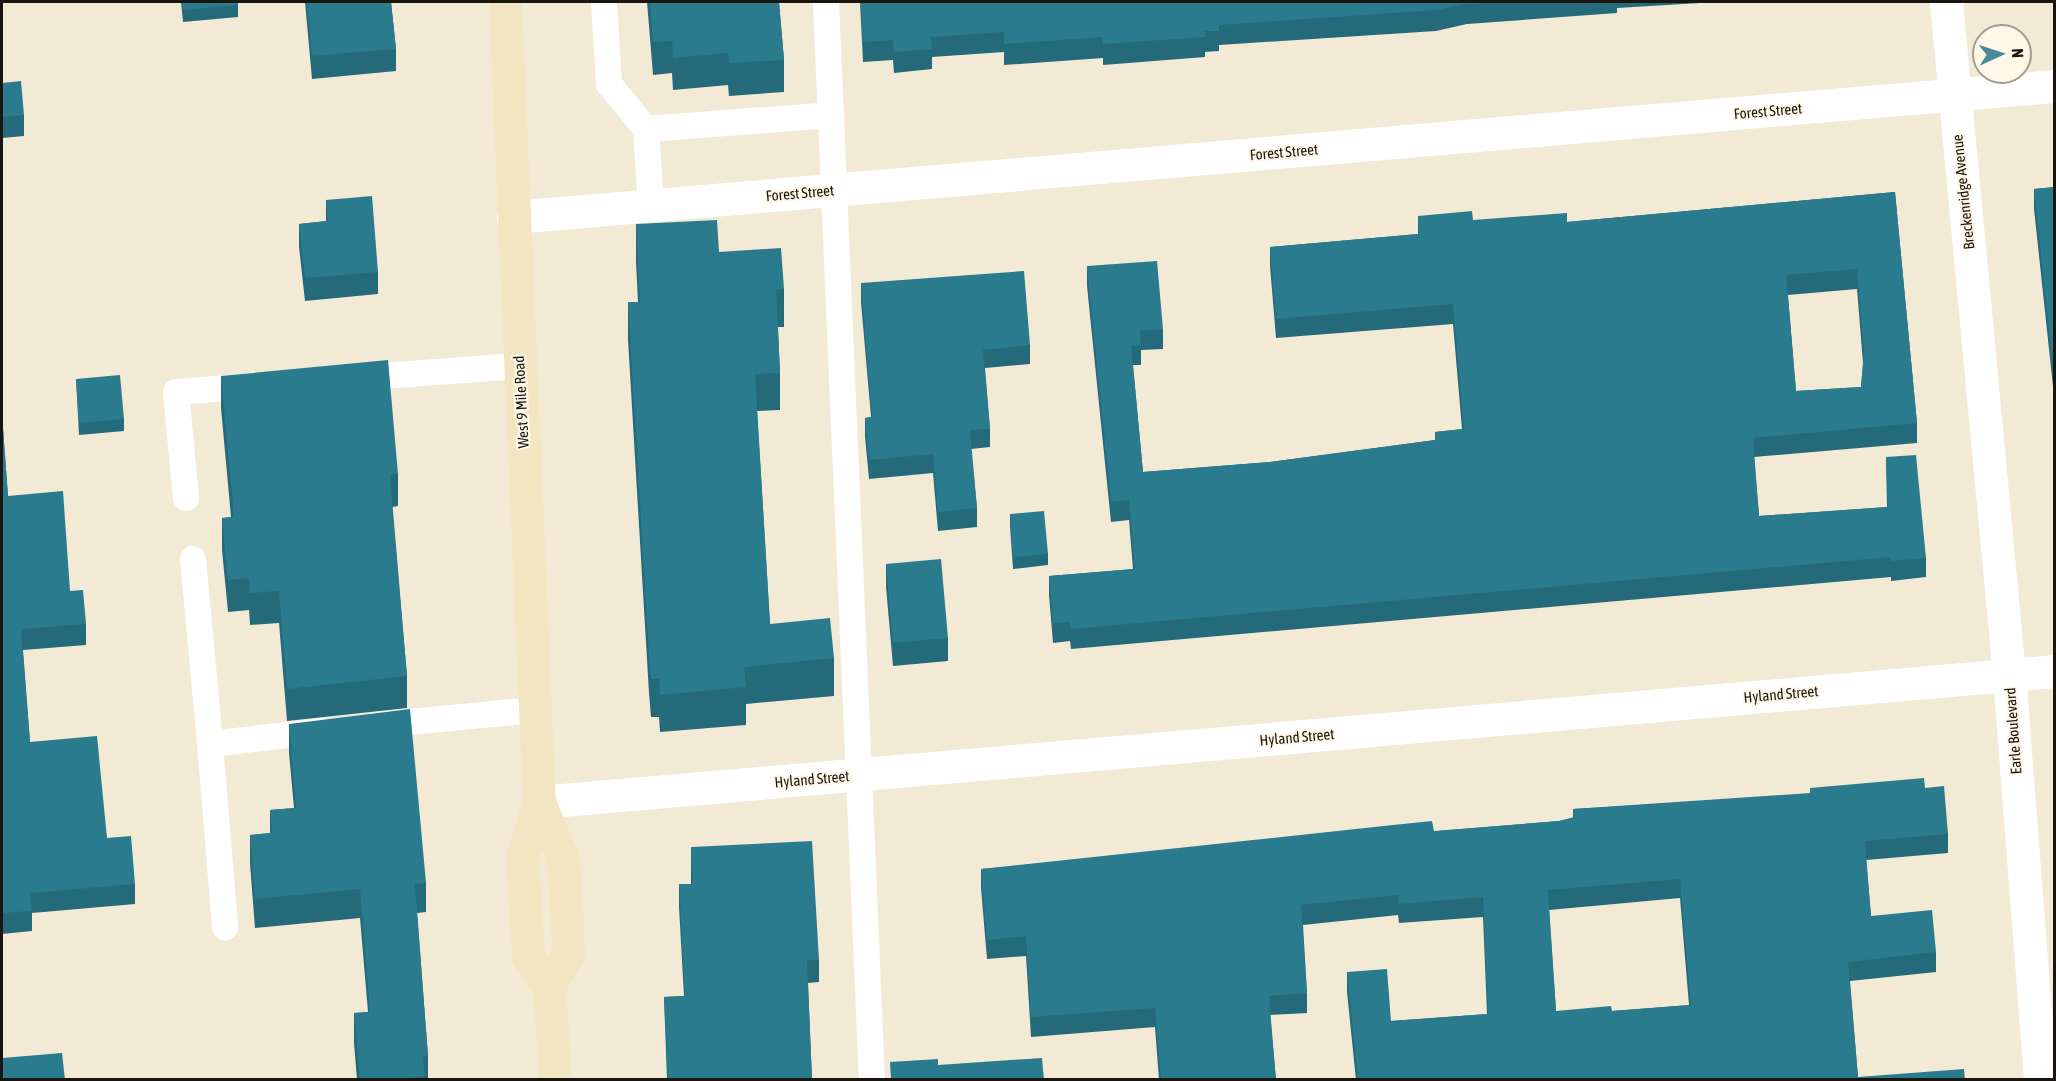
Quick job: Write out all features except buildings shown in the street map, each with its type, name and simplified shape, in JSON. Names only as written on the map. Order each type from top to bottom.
[{"type":"main road","name":"West 9 Mile Road","points":[[505,2],[539,802],[563,859],[568,954],[549,986],[555,1080]]},
{"type":"street","name":"Breckenridge Avenue","points":[[1946,2],[1982,382]]},
{"type":"street","name":"Forest Street","points":[[513,217],[2055,86]]},
{"type":"street","name":"Earle Boulevard","points":[[1982,382],[2009,675],[2040,1080]]},
{"type":"street","name":"Hyland Street","points":[[539,802],[2055,671]]},
{"type":"lane","points":[[604,2],[609,84],[646,129],[651,206]]},
{"type":"lane","points":[[826,2],[857,775],[872,1080]]},
{"type":"lane","points":[[646,129],[831,115]]},
{"type":"lane","points":[[327,380],[520,366]]},
{"type":"lane","points":[[186,498],[176,392],[280,384]]},
{"type":"lane","points":[[193,559],[225,927]]},
{"type":"lane","points":[[210,744],[535,710]]}]
